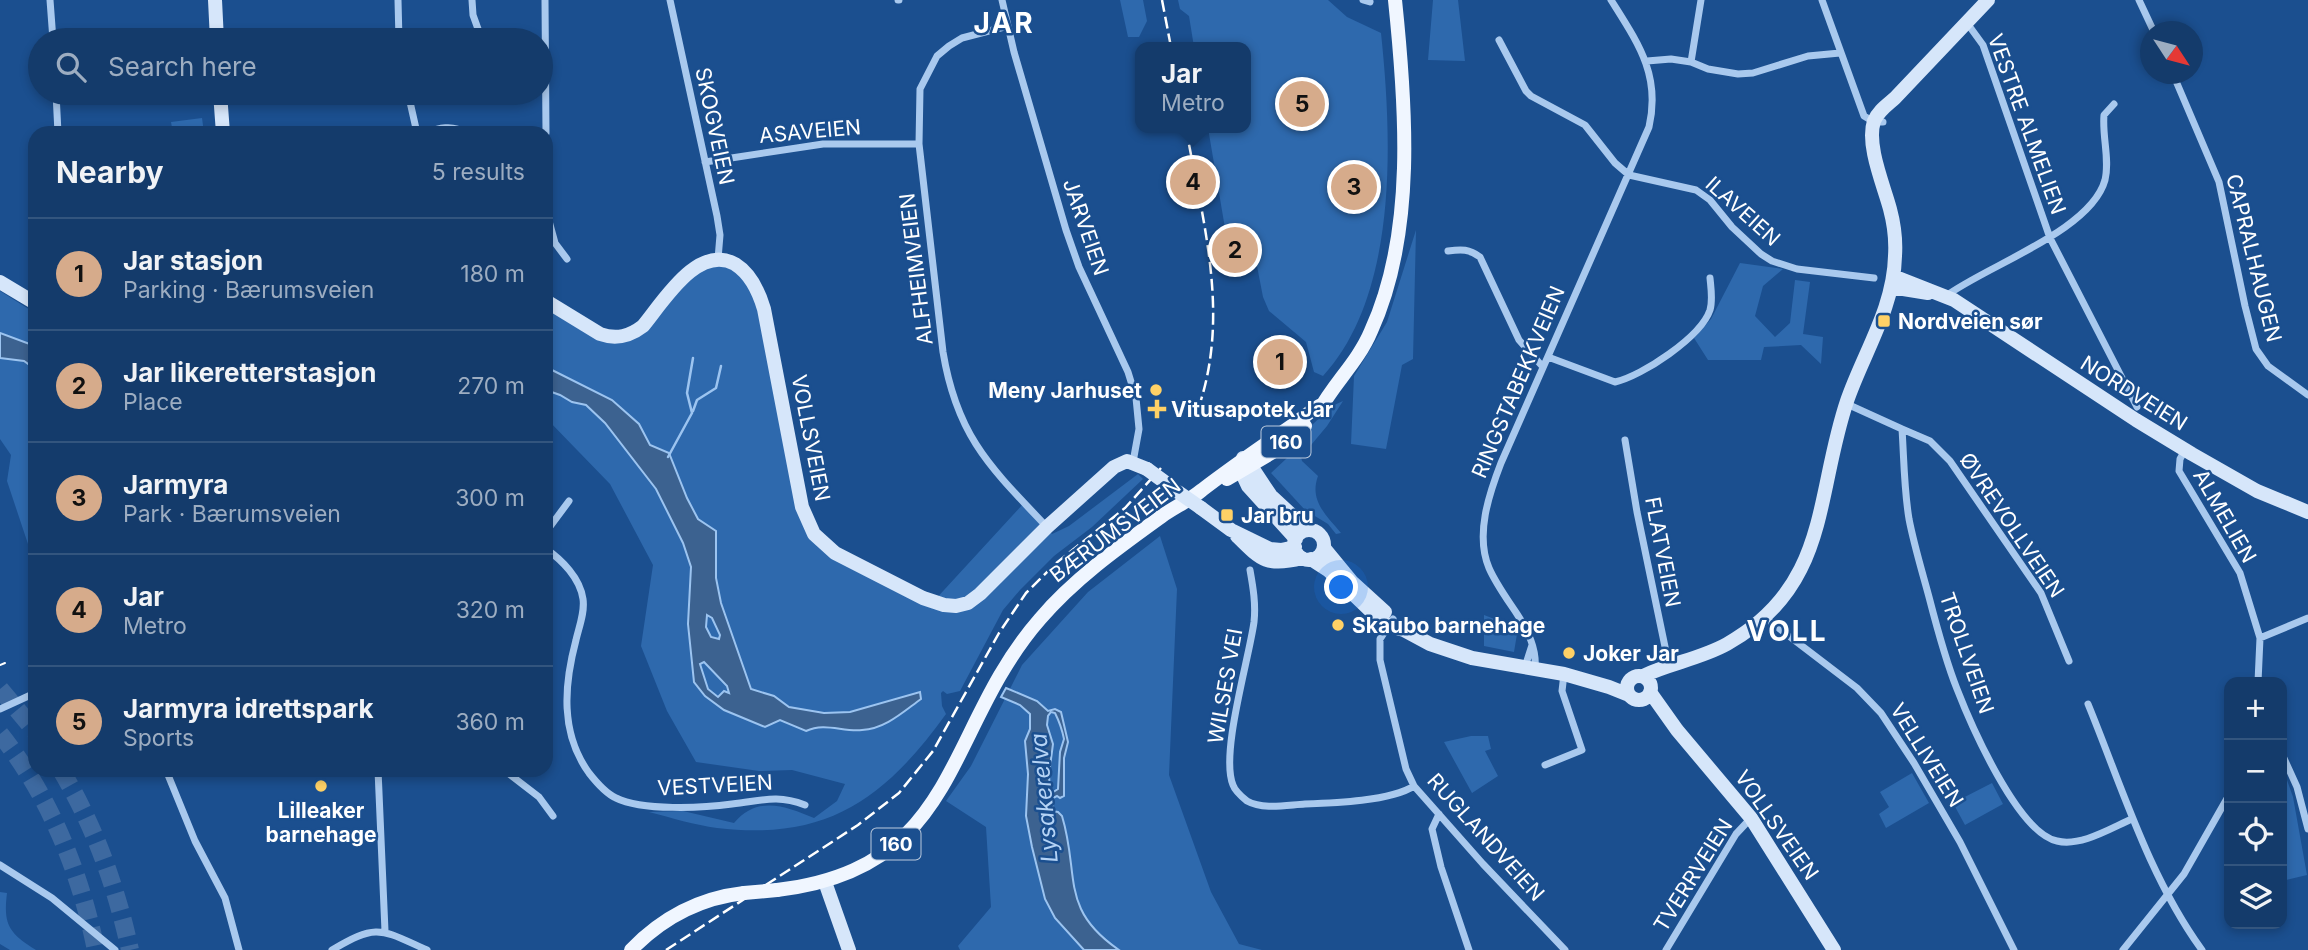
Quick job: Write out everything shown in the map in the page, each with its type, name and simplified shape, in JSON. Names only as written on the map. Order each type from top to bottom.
[{"type":"main road","points":[[215,0],[216,28]]},
{"type":"main road","name":"BÆRUMSVEIEN","points":[[825,882],[867,864],[905,836],[939,793],[1001,671],[1026,635],[1065,593],[1131,539],[1245,465],[1323,404],[1349,371],[1370,335],[1387,293],[1396,256],[1401,212],[1403,134],[1395,0]]},
{"type":"main road","points":[[1245,465],[1248,486],[1302,546],[1362,605],[1404,630],[1451,652],[1641,688],[1671,666],[1725,645],[1764,617],[1790,585],[1810,547],[1821,517],[1846,404],[1892,281],[1894,231],[1873,144],[1881,110],[1988,0]]},
{"type":"main road","points":[[221,105],[222,126]]},
{"type":"main road","points":[[553,306],[609,338],[629,335],[643,326],[694,268],[718,259]]},
{"type":"main road","name":"VOLLSVEIEN","points":[[718,259],[737,265],[745,272],[761,300],[802,507],[814,534],[825,546],[856,565],[923,598],[944,605],[968,603],[1107,471],[1123,463],[1133,462]]},
{"type":"main road","name":"NORDVEIEN","points":[[1892,281],[1946,296],[2185,450],[2257,491],[2308,512]]},
{"type":"main road","points":[[0,282],[28,299]]},
{"type":"main road","points":[[1133,462],[1201,508],[1231,530],[1254,552],[1269,561],[1284,562],[1320,535],[1324,548],[1391,622]]},
{"type":"main road","points":[[1302,546],[1320,555],[1324,548]]},
{"type":"main road","name":"VOLLSVEIEN","points":[[1641,688],[1751,818],[1834,950]]},
{"type":"main road","points":[[825,882],[849,950]]},
{"type":"main road","name":"160","points":[[631,950],[650,931],[681,911],[711,899],[825,882]]},
{"type":"street","points":[[50,0],[51,28]]},
{"type":"street","points":[[398,0],[399,28]]},
{"type":"street","points":[[472,0],[478,28]]},
{"type":"street","points":[[544,28],[545,0]]},
{"type":"street","name":"SKOGVEIEN","points":[[670,0],[720,235],[718,259]]},
{"type":"street","name":"JARVEIEN","points":[[1002,0],[1066,230],[1079,267],[1128,372],[1136,398],[1139,429],[1133,462]]},
{"type":"street","name":"RINGSTABEKKVEIEN","points":[[1530,668],[1536,655],[1525,627],[1489,567],[1483,534],[1492,486],[1649,127],[1653,87],[1647,61],[1611,0]]},
{"type":"street","points":[[1691,62],[1701,0]]},
{"type":"street","points":[[1822,0],[1857,100],[1878,120]]},
{"type":"street","points":[[2139,0],[2149,21]]},
{"type":"street","name":"VESTRE ALMELIEN","points":[[1967,23],[1983,45],[2050,238],[2137,407]]},
{"type":"street","name":"ALFHEIMVEIEN","points":[[1008,26],[962,38],[937,56],[919,89],[919,144],[943,352],[955,402],[970,435],[988,464],[1047,527]]},
{"type":"street","points":[[1499,40],[1526,91],[1585,125],[1615,163],[1629,175]]},
{"type":"street","points":[[1647,61],[1671,59],[1691,62],[1707,69],[1738,75],[1808,56],[1840,53]]},
{"type":"street","name":"CAPRALHAUGEN","points":[[2177,84],[2219,181],[2256,349],[2268,366],[2308,395]]},
{"type":"street","name":"VESTRE ALMELIEN","points":[[1946,296],[1963,283],[2050,238],[2101,193],[2106,177],[2104,116],[2114,104]]},
{"type":"street","points":[[57,105],[58,126]]},
{"type":"street","points":[[411,105],[415,126]]},
{"type":"street","points":[[544,105],[546,126]]},
{"type":"street","name":"ASAVEIEN","points":[[705,162],[823,144],[919,144]]},
{"type":"street","name":"ILAVEIEN","points":[[1629,175],[1688,186],[1696,190],[1710,200],[1761,254],[1772,261],[1797,269],[1874,278]]},
{"type":"street","points":[[553,236],[567,259]]},
{"type":"street","points":[[1448,251],[1463,249],[1480,257],[1519,340],[1544,367]]},
{"type":"street","points":[[1548,357],[1615,382],[1639,373],[1698,330],[1709,313],[1712,300],[1710,278]]},
{"type":"street","points":[[1846,404],[1902,429]]},
{"type":"street","name":"ØVREVOLLVEIEN","points":[[1902,429],[1930,442],[1950,461],[2041,593],[2070,661]]},
{"type":"street","name":"TROLLVEIEN","points":[[1902,429],[1909,519],[1945,655],[1956,688],[2015,805],[2035,830],[2054,841],[2083,839],[2132,819]]},
{"type":"street","name":"FLATVEIEN","points":[[1625,440],[1637,512],[1671,666]]},
{"type":"street","name":"ALMELIEN","points":[[2185,450],[2180,459],[2179,471],[2240,573],[2260,638],[2258,677]]},
{"type":"street","points":[[553,523],[569,501]]},
{"type":"street","name":"VESTVEIEN","points":[[553,555],[568,569],[583,598],[583,612],[569,668],[566,709],[568,724],[581,758],[598,784],[619,800],[656,807],[732,804],[773,797],[805,805]]},
{"type":"street","name":"WILSES VEI","points":[[1250,570],[1255,600],[1254,621],[1235,715],[1230,768],[1233,785],[1238,793],[1259,806],[1396,796],[1414,786]]},
{"type":"street","name":"VELLIVEIEN","points":[[1764,617],[1857,688],[1881,713],[1960,842],[2014,950]]},
{"type":"street","points":[[2260,638],[2308,618]]},
{"type":"street","name":"RUGLANDVEIEN","points":[[1391,622],[1380,639],[1380,660],[1406,769],[1414,786],[1565,950]]},
{"type":"street","points":[[1545,765],[1582,750],[1562,691],[1566,675]]},
{"type":"street","points":[[0,709],[28,695]]},
{"type":"street","points":[[2088,704],[2132,819],[2169,895],[2203,950]]},
{"type":"street","points":[[2287,765],[2297,787],[2308,829]]},
{"type":"street","points":[[169,777],[195,841],[225,898],[239,950]]},
{"type":"street","points":[[378,777],[385,931]]},
{"type":"street","points":[[513,777],[539,797],[553,816]]},
{"type":"street","points":[[2123,950],[2169,895],[2202,845],[2225,803]]},
{"type":"street","points":[[1439,814],[1432,829],[1441,867],[1469,950]]},
{"type":"street","name":"TVERRVEIEN","points":[[1666,950],[1736,834],[1751,818]]},
{"type":"street","points":[[0,865],[52,898],[115,950]]},
{"type":"street","points":[[332,950],[363,934],[385,931],[427,950]]},
{"type":"shaded area","points":[[1120,0],[1143,0],[1147,21],[1139,37],[1128,37]]},
{"type":"shaded area","points":[[1178,0],[1328,0],[1347,17],[1381,33],[1388,165],[1378,258],[1366,302],[1348,342],[1323,376],[1314,372],[1306,342],[1269,311],[1263,297],[1257,266],[1244,265],[1237,232],[1226,234],[1209,133],[1251,133],[1251,42],[1193,42],[1189,16],[1180,9]]},
{"type":"shaded area","points":[[1433,0],[1458,0],[1465,61],[1428,60]]},
{"type":"shaded area","points":[[202,118],[203,126],[172,126],[171,122]]},
{"type":"shaded area","points":[[1416,230],[1413,359],[1402,365],[1386,449],[1351,444],[1354,376],[1387,322]]},
{"type":"shaded area","points":[[727,260],[758,293],[799,493],[826,546],[933,602],[1024,503],[1052,534],[1069,526],[1138,474],[1143,479],[1092,527],[1054,556],[1003,610],[960,691],[941,693],[946,714],[899,770],[875,791],[849,808],[821,820],[790,828],[717,828],[649,812],[683,811],[734,823],[752,809],[772,806],[814,818],[837,801],[845,784],[792,770],[759,771],[696,762],[667,711],[641,646],[653,565],[610,484],[553,425],[553,304],[622,337],[687,275]]},
{"type":"shaded area","points":[[1740,263],[1783,269],[1763,286],[1755,316],[1775,337],[1790,323],[1795,280],[1810,282],[1803,334],[1823,337],[1821,364],[1801,345],[1764,347],[1761,360],[1708,360],[1694,338],[1711,319]]},
{"type":"shaded area","points":[[0,291],[28,309],[28,544],[7,481],[11,455],[0,439]]},
{"type":"shaded area","points":[[1343,401],[1327,426],[1301,457],[1318,476],[1317,500],[1341,533],[1336,534],[1328,524],[1305,510],[1271,473],[1302,444],[1312,425],[1332,406]]},
{"type":"shaded area","points":[[1160,536],[1177,589],[1169,775],[1211,892],[1239,944],[1262,950],[960,950],[958,946],[991,907],[986,827],[946,801],[971,766],[1022,665],[1088,592]]},
{"type":"shaded area","points":[[1484,615],[1518,628],[1514,652],[1484,646]]},
{"type":"shaded area","points":[[1471,736],[1488,736],[1491,749],[1485,751],[1498,776],[1472,793],[1444,742]]},
{"type":"shaded area","points":[[1912,773],[1929,803],[1886,828],[1879,814],[1889,807],[1880,792]]},
{"type":"shaded area","points":[[2287,780],[2293,797],[2307,875],[2287,880]]},
{"type":"shaded area","points":[[1992,783],[2003,804],[1965,825],[1953,803]]},
{"type":"shaded area","points":[[0,892],[7,893],[6,913],[10,927],[36,950],[10,950],[0,944]]},
{"type":"water","points":[[0,333],[28,343],[28,364],[0,358]]},
{"type":"water","points":[[553,370],[612,400],[639,424],[650,445],[669,453],[698,519],[716,531],[716,578],[721,603],[751,689],[774,696],[789,707],[824,713],[850,712],[920,692],[921,699],[878,727],[855,730],[820,727],[806,731],[780,720],[765,727],[724,710],[705,696],[694,682],[688,624],[691,567],[683,543],[656,489],[605,423],[586,405],[572,402],[553,392]],"holes":[[[707,615],[712,618],[720,635],[719,639],[711,637],[706,627]],[[704,662],[727,686],[729,693],[724,691],[718,697],[708,689],[700,664]]]},
{"type":"water","name":"Lysakerelva","points":[[1006,688],[1037,701],[1048,711],[1055,709],[1061,712],[1068,742],[1064,758],[1064,796],[1053,798],[1052,811],[1062,816],[1079,905],[1100,935],[1119,950],[1084,950],[1055,918],[1045,899],[1026,816],[1028,774],[1025,741],[1030,729],[1030,714],[1020,705],[1001,697]],"holes":[[[1051,712],[1055,713],[1064,739],[1060,752],[1058,789],[1050,794],[1049,774],[1053,744],[1047,725],[1048,716]]]},
{"type":"waterway","points":[[668,457],[692,413],[687,393],[693,358]]},
{"type":"waterway","points":[[693,411],[697,400],[716,388],[721,366]]},
{"type":"tunnel","points":[[0,689],[28,723]]},
{"type":"tunnel","points":[[0,734],[28,774]]},
{"type":"tunnel","points":[[30,777],[61,836],[72,864],[96,950]]},
{"type":"tunnel","points":[[65,777],[103,857],[130,950]]},
{"type":"tram line","points":[[0,665],[5,663]]},
{"type":"railway","points":[[1162,0],[1170,42]]},
{"type":"railway","points":[[1187,133],[1205,230],[1213,298],[1213,332],[1201,400]]},
{"type":"railway","points":[[666,950],[858,825],[899,793],[933,751],[999,633],[1026,593],[1055,564],[1125,508],[1161,468]]},
{"type":"place","name":"Jarmyra idrettspark","points":[[1302,104]]},
{"type":"place","name":"Jar","points":[[1193,182]]},
{"type":"place","name":"Jarmyra","points":[[1354,187]]},
{"type":"place","name":"Jar likeretterstasjon","points":[[1235,250]]},
{"type":"place","name":"Nordveien sør","points":[[1884,321]]},
{"type":"place","name":"Jar stasjon","points":[[1280,362]]},
{"type":"place","name":"Meny Jarhuset","points":[[1156,390]]},
{"type":"place","name":"Vitusapotek Jar","points":[[1157,409]]},
{"type":"place","name":"Jar bru","points":[[1227,515]]},
{"type":"place","name":"Skaubo barnehage","points":[[1338,625]]},
{"type":"place","name":"Joker Jar","points":[[1569,653]]},
{"type":"place","name":"Lilleaker barnehage","points":[[321,786]]},
{"type":"district","name":"JAR","points":[[1004,23]]},
{"type":"district","name":"VOLL","points":[[1787,631]]}]
